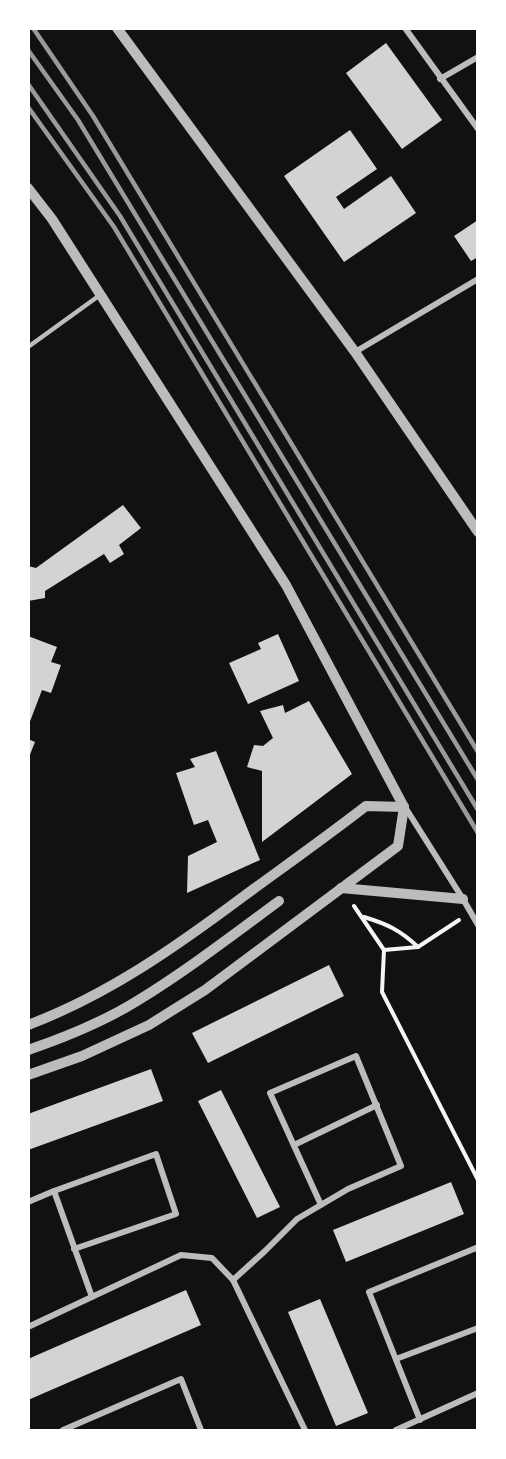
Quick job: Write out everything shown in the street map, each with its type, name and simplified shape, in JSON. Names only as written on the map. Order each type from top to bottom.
[{"type":"street","points":[[405,28],[477,129]]},
{"type":"street","points":[[120,29],[355,352],[477,532]]},
{"type":"street","points":[[440,79],[477,57]]},
{"type":"street","points":[[28,188],[52,219],[286,585],[404,807],[477,925]]},
{"type":"street","points":[[355,352],[477,279]]},
{"type":"street","points":[[28,1025],[54,1015],[116,983],[177,946],[366,806],[404,807]]},
{"type":"street","points":[[28,1075],[82,1056],[149,1024],[205,990],[398,846],[404,807]]},
{"type":"street","points":[[341,888],[463,899]]},
{"type":"street","points":[[28,1050],[68,1036],[136,1002],[194,964],[279,901]]},
{"type":"street","points":[[232,1280],[297,1219],[321,1205],[348,1189],[401,1166],[356,1056],[270,1093],[321,1205]]},
{"type":"street","points":[[294,1144],[377,1105]]},
{"type":"street","points":[[28,1202],[156,1154],[176,1215],[74,1249]]},
{"type":"street","points":[[54,1191],[92,1297]]},
{"type":"street","points":[[420,1420],[369,1292],[477,1248],[477,1250]]},
{"type":"street","points":[[28,1327],[181,1255],[212,1258],[232,1280],[305,1431]]},
{"type":"street","points":[[396,1359],[477,1328]]},
{"type":"street","points":[[63,1431],[182,1379],[201,1431]]},
{"type":"street","points":[[396,1431],[477,1393]]},
{"type":"lane","points":[[28,347],[100,295]]},
{"type":"path","points":[[341,888],[384,950],[382,992],[477,1180]]},
{"type":"path","points":[[384,950],[418,947],[468,915]]},
{"type":"path","points":[[362,916],[386,923],[404,933],[418,947]]},
{"type":"building","points":[[386,43],[442,120],[402,149],[346,73]]},
{"type":"building","points":[[350,130],[377,169],[336,197],[344,209],[391,176],[416,213],[344,262],[284,176]]},
{"type":"building","points":[[478,220],[478,257],[471,261],[454,236]]},
{"type":"building","points":[[123,505],[141,528],[119,545],[124,554],[110,563],[104,554],[45,591],[45,598],[28,601],[28,566],[36,568]]},
{"type":"building","points":[[278,634],[299,681],[248,704],[229,663],[261,649],[258,643]]},
{"type":"building","points":[[28,636],[57,647],[51,662],[61,665],[51,693],[42,690],[29,724]]},
{"type":"building","points":[[309,701],[352,774],[262,842],[262,771],[247,767],[254,745],[263,746],[273,738],[260,711],[283,705],[285,713]]},
{"type":"building","points":[[28,739],[35,742],[29,757],[28,757]]},
{"type":"building","points":[[216,751],[260,860],[187,893],[188,856],[217,842],[208,820],[194,825],[176,773],[195,767],[190,759]]},
{"type":"building","points":[[329,965],[344,996],[208,1063],[192,1033]]},
{"type":"building","points":[[151,1069],[163,1101],[28,1150],[28,1114]]},
{"type":"building","points":[[221,1090],[280,1207],[257,1218],[198,1101]]},
{"type":"building","points":[[451,1182],[464,1214],[346,1262],[333,1230]]},
{"type":"building","points":[[186,1290],[201,1325],[28,1400],[28,1359]]},
{"type":"building","points":[[320,1299],[368,1413],[336,1426],[288,1312]]},
{"type":"railway","points":[[33,28],[93,116],[478,752]]},
{"type":"railway","points":[[28,50],[78,120],[478,780]]},
{"type":"railway","points":[[28,84],[120,216],[478,810]]},
{"type":"railway","points":[[28,107],[114,227],[478,833]]}]
